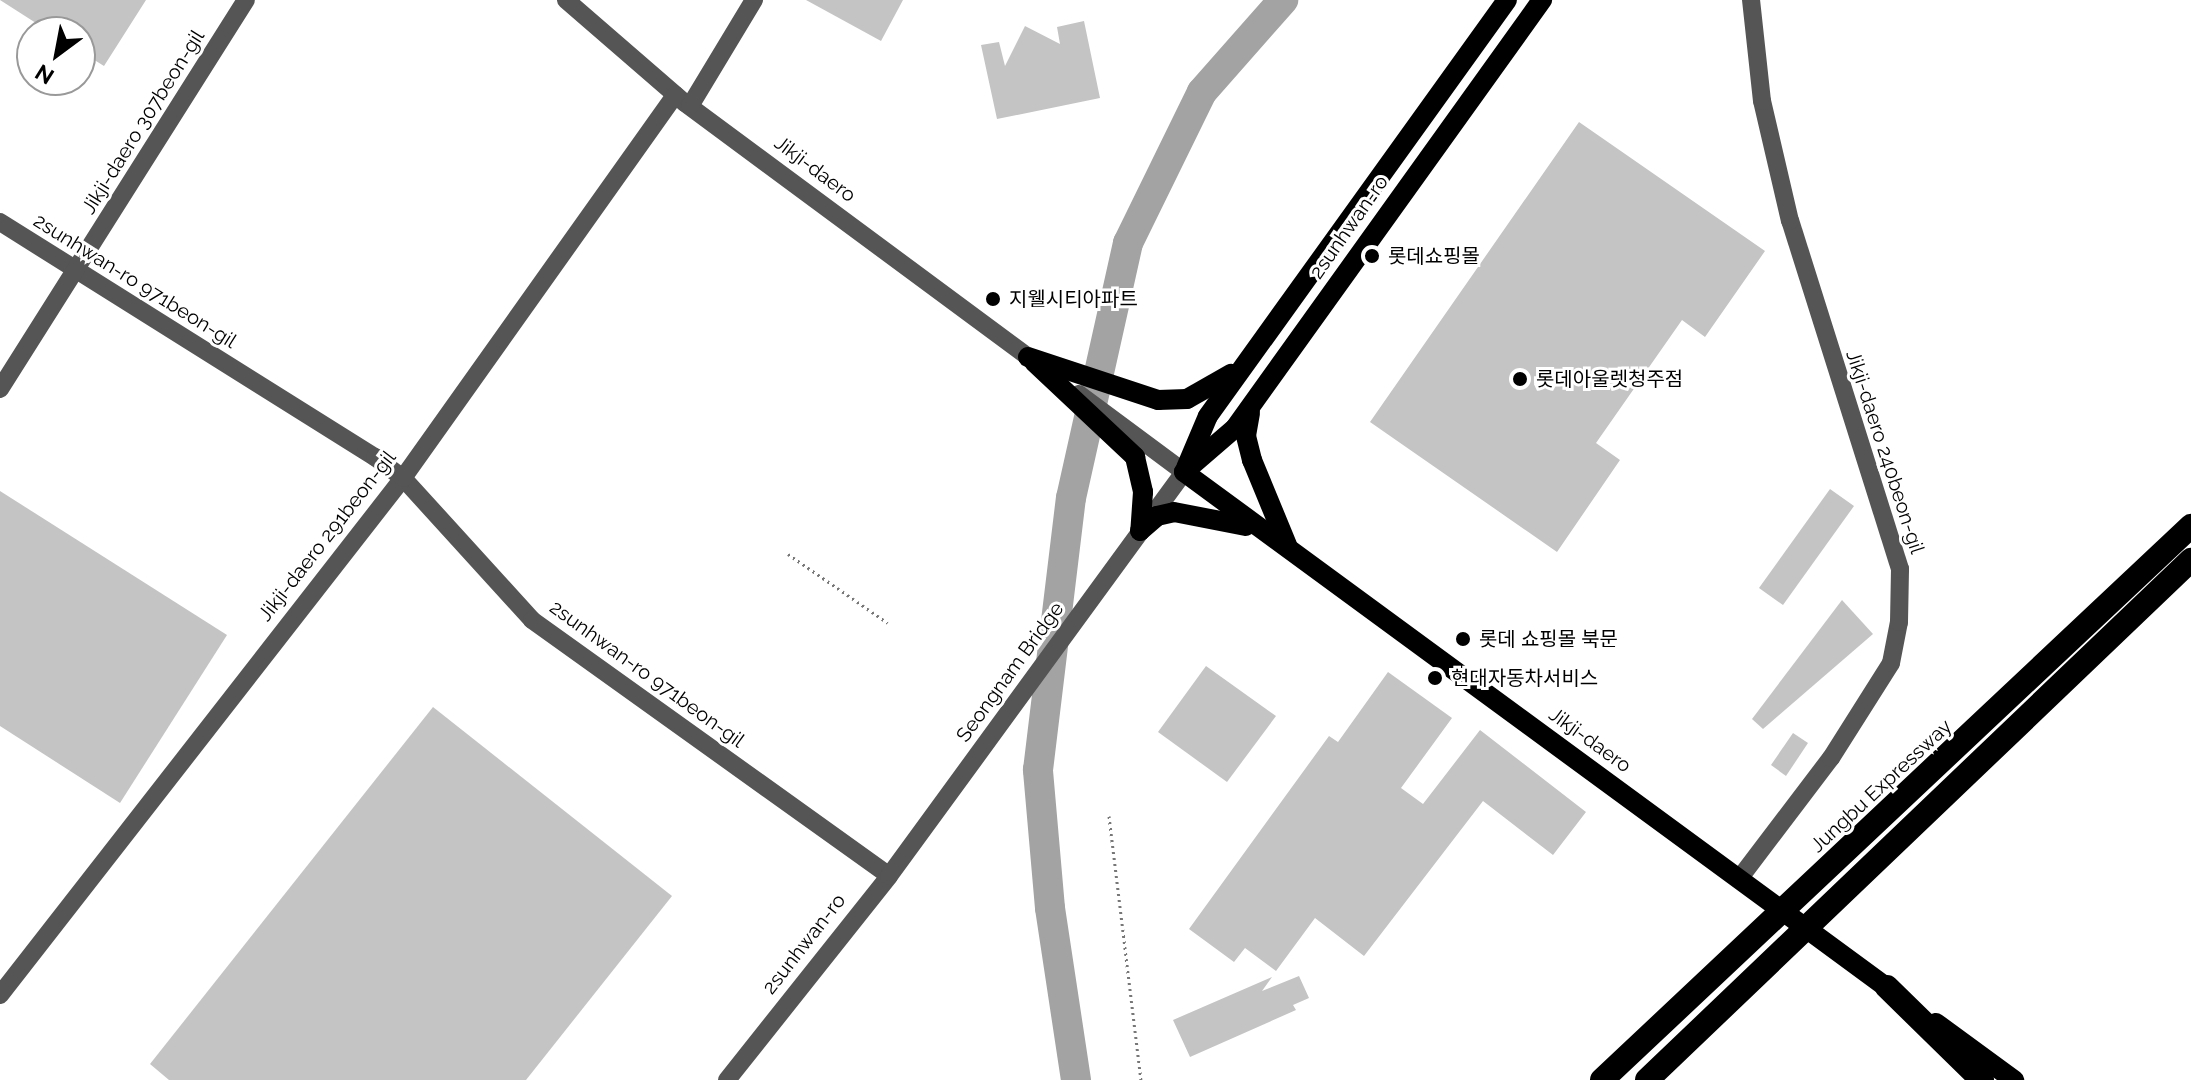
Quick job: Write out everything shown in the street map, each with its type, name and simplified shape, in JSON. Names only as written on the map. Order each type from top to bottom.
[{"type":"highway","name":"Jungbu Expressway","points":[[1602,1080],[2191,526]]},
{"type":"highway","points":[[1647,1080],[2191,560]]},
{"type":"highway","points":[[1887,987],[1982,1080]]},
{"type":"main road","name":"2sunhwan-ro","points":[[1184,472],[1208,416],[1507,0]]},
{"type":"main road","name":"2sunhwan-ro","points":[[1184,472],[1235,428],[1542,0]]},
{"type":"main road","points":[[1038,365],[1076,372],[1158,400],[1187,399],[1213,388],[1244,364]]},
{"type":"main road","points":[[1038,365],[1131,441],[1141,474],[1139,533]]},
{"type":"main road","points":[[1252,405],[1249,448],[1269,510],[1288,549]]},
{"type":"main road","name":"Jikji-daero","points":[[1184,472],[2014,1080]]},
{"type":"main road","points":[[1139,533],[1166,513],[1193,513],[1236,523],[1288,549]]},
{"type":"street","name":"Jikji-daero 307beon-gil","points":[[0,389],[246,0]]},
{"type":"street","name":"Jikji-daero","points":[[566,0],[683,101],[1038,365]]},
{"type":"street","name":"Jikji-daero 291beon-gil","points":[[0,995],[403,478],[683,101],[754,0]]},
{"type":"street","name":"Jikji-daero 240beon-gil","points":[[1739,879],[1831,758],[1891,663],[1899,622],[1900,569],[1790,221],[1762,101],[1751,0]]},
{"type":"street","name":"2sunhwan-ro 971beon-gil","points":[[0,222],[403,478],[532,620],[889,876]]},
{"type":"street","name":"Jikji-daero","points":[[1131,441],[1184,472]]},
{"type":"street","name":"2sunhwan-ro","points":[[1139,533],[1184,472]]},
{"type":"street","name":"Seongnam Bridge","points":[[917,836],[1139,533]]},
{"type":"street","name":"2sunhwan-ro","points":[[727,1080],[889,876],[917,836]]},
{"type":"path","points":[[788,554],[888,623]]},
{"type":"path","points":[[1109,816],[1141,1080]]},
{"type":"building","points":[[0,0],[146,0],[104,66],[96,61],[96,16],[25,16]]},
{"type":"building","points":[[806,0],[903,0],[881,41]]},
{"type":"building","points":[[1084,21],[1100,98],[997,119],[981,45],[999,42],[1005,66],[1025,26],[1060,44],[1057,27]]},
{"type":"building","name":"롯데아울렛청주점","points":[[1579,122],[1765,251],[1705,337],[1682,320],[1596,443],[1620,460],[1557,552],[1370,422]]},
{"type":"building","points":[[1830,489],[1854,506],[1783,605],[1759,588]]},
{"type":"building","points":[[0,491],[227,635],[120,803],[0,726]]},
{"type":"building","points":[[1842,600],[1873,634],[1763,729],[1752,719]]},
{"type":"building","points":[[1206,666],[1276,716],[1227,782],[1158,732]]},
{"type":"building","points":[[1388,672],[1452,718],[1401,788],[1423,804],[1480,730],[1586,812],[1553,855],[1483,801],[1364,956],[1315,918],[1276,971],[1245,948],[1234,962],[1189,929],[1329,736],[1338,742]]},
{"type":"building","points":[[433,707],[672,896],[526,1080],[169,1080],[150,1064]]},
{"type":"building","points":[[1793,733],[1808,743],[1786,776],[1771,765]]},
{"type":"building","points":[[1299,976],[1309,998],[1293,1005],[1296,1010],[1190,1057],[1173,1020],[1272,977],[1262,991]]},
{"type":"waterway","points":[[1076,1080],[1050,908],[1038,770],[1071,498],[1128,243],[1202,92],[1283,0]]},
{"type":"place","name":"롯데쇼핑몰","points":[[1372,256]]},
{"type":"place","name":"지웰시티아파트","points":[[993,299]]},
{"type":"place","name":"롯데아울렛청주점","points":[[1520,379]]},
{"type":"place","name":"롯데 쇼핑몰 북문","points":[[1463,639]]},
{"type":"place","name":"현대자동차서비스","points":[[1435,678]]}]
